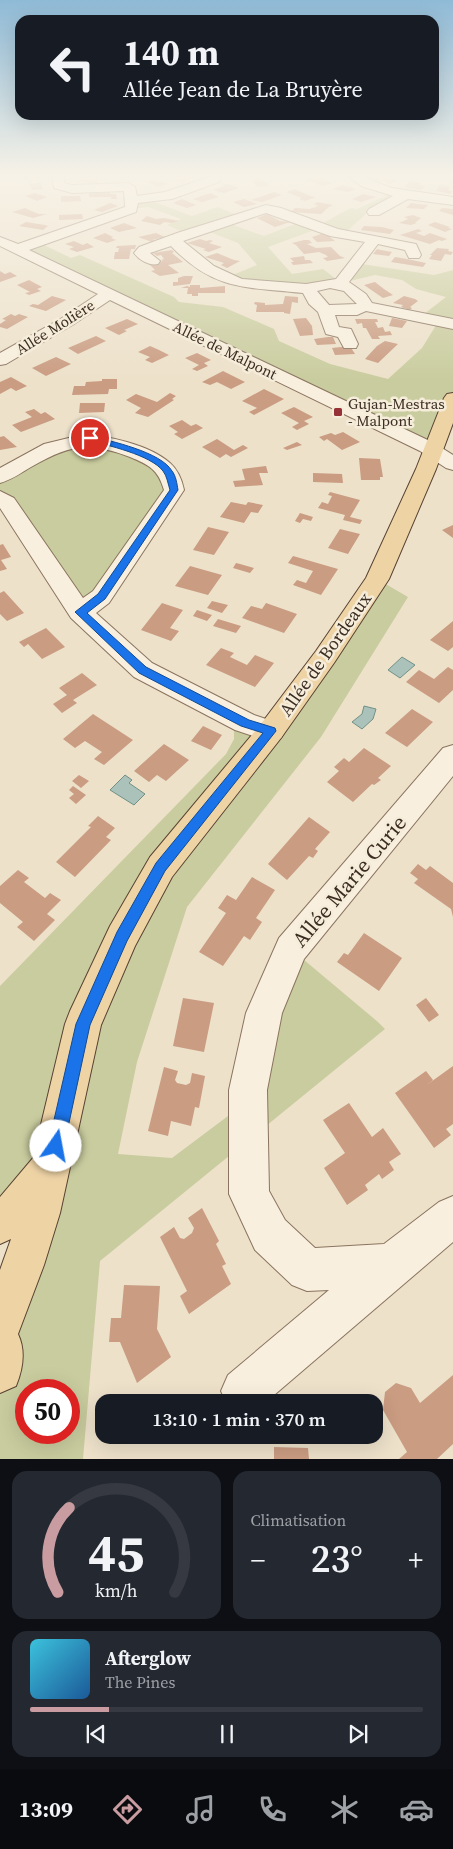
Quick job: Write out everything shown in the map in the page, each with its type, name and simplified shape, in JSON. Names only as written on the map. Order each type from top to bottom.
[{"type":"main road","name":"Allée de Bordeaux","points":[[0,1325],[23,1265],[52,1163],[83,1024],[122,937],[161,867],[271,731],[325,657],[377,579],[426,468],[445,459],[453,398]]},
{"type":"main road","name":"Allée de Bordeaux","points":[[0,1223],[18,1209],[52,1163]]},
{"type":"main road","points":[[0,1343],[0,1370]]},
{"type":"street","name":"Allée de Malpont","points":[[9,245],[427,447],[445,459]]},
{"type":"street","points":[[18,249],[29,245]]},
{"type":"street","points":[[153,260],[141,253],[144,250],[159,245]]},
{"type":"street","points":[[178,245],[218,276],[237,283],[262,287],[308,289],[314,286],[341,283],[365,301],[364,306]]},
{"type":"street","points":[[341,283],[346,274],[371,245]]},
{"type":"street","points":[[403,245],[411,247],[414,255]]},
{"type":"street","points":[[308,289],[315,301],[325,310],[332,331],[345,333],[350,344]]},
{"type":"street","name":"Allée Molière","points":[[0,360],[68,321],[109,294]]},
{"type":"street","points":[[325,310],[357,310],[364,306],[453,324]]},
{"type":"street","points":[[0,478],[60,444],[90,438],[121,445],[160,463],[169,472],[174,490],[101,597],[80,612]]},
{"type":"street","points":[[0,497],[7,502],[80,612],[143,670],[245,723],[271,731]]},
{"type":"street","name":"Allée Marie Curie","points":[[392,1265],[307,1270],[270,1235],[249,1194],[248,1090],[264,1014],[291,950],[453,756]]},
{"type":"street","points":[[244,1391],[392,1265],[453,1216]]},
{"type":"green space","points":[[44,245],[71,258],[80,255],[174,297],[179,302],[223,307],[274,329],[279,341],[330,364],[388,379],[422,348],[438,322],[419,318],[446,297],[416,289],[402,280],[375,275],[341,283],[355,263],[434,275],[453,270],[453,398],[432,451],[18,249]]},
{"type":"green space","points":[[240,245],[273,245],[268,247],[292,274],[323,269],[341,283],[314,286],[225,278],[257,265]]},
{"type":"green space","points":[[90,439],[160,463],[174,490],[80,612],[0,497],[0,477]]},
{"type":"green space","points":[[377,579],[408,597],[321,737],[187,907],[137,1062],[118,1154],[172,1158],[248,1101],[291,949],[385,1029],[100,1261],[83,1459],[0,1459],[0,1325],[40,1213],[0,1223],[0,986],[226,754],[234,739],[234,730],[245,723],[271,731]]},
{"type":"water","points":[[402,657],[415,665],[400,678],[388,670]]},
{"type":"water","points":[[364,706],[376,709],[373,719],[362,729],[352,722],[362,714]]},
{"type":"water","points":[[125,775],[132,780],[129,783],[145,794],[134,805],[110,790]]},
{"type":"building","points":[[68,245],[91,245],[94,247],[77,252],[69,249],[74,247]]},
{"type":"building","points":[[136,245],[135,249],[131,249],[129,259],[114,259],[115,252],[118,252],[119,248],[116,248],[117,246]]},
{"type":"building","points":[[194,245],[222,247],[209,252],[203,250],[206,249]]},
{"type":"building","points":[[296,245],[309,245],[316,248],[331,247],[340,256],[345,258],[327,261],[323,258],[328,257],[319,252],[304,254]]},
{"type":"building","points":[[437,248],[449,249],[448,251],[453,252],[451,255],[445,254],[441,261],[429,259],[432,255],[430,255]]},
{"type":"building","points":[[377,249],[392,252],[389,256],[373,254]]},
{"type":"building","points":[[172,250],[174,252],[172,253],[183,262],[168,265],[179,273],[160,276],[151,271],[155,270],[149,264],[163,261],[161,260],[164,259],[161,255],[157,256],[153,253]]},
{"type":"building","points":[[217,253],[240,261],[227,268],[221,265],[224,263],[205,257]]},
{"type":"building","points":[[304,256],[305,260],[310,260],[313,263],[293,265],[291,262],[294,262],[290,258]]},
{"type":"building","points":[[395,257],[426,263],[423,267],[391,262]]},
{"type":"building","points":[[0,271],[5,274],[10,272],[17,276],[0,282]]},
{"type":"building","points":[[193,276],[190,284],[173,286],[173,282],[178,282],[178,278]]},
{"type":"building","points":[[29,280],[42,287],[37,289],[41,291],[29,295],[25,293],[30,292],[17,285]]},
{"type":"building","points":[[375,282],[393,295],[383,298],[364,285]]},
{"type":"building","points":[[190,285],[200,285],[200,288],[225,286],[225,293],[198,293],[198,296],[192,296],[192,294],[187,294],[188,288],[181,288],[190,287]]},
{"type":"building","points":[[52,296],[66,300],[46,311],[29,306],[33,304],[38,305]]},
{"type":"building","points":[[285,296],[298,297],[298,303],[292,302],[290,314],[284,312],[256,312],[257,305],[254,304],[255,302],[265,303],[265,305],[283,304]]},
{"type":"building","points":[[404,296],[418,301],[410,307],[412,308],[410,310],[401,307],[403,305],[393,303]]},
{"type":"building","points":[[11,314],[28,317],[7,329],[0,327],[0,324],[6,320],[2,319]]},
{"type":"building","points":[[306,318],[312,326],[313,335],[300,336],[293,319]]},
{"type":"building","points":[[392,318],[407,321],[402,328],[389,326]]},
{"type":"building","points":[[127,319],[138,324],[124,330],[127,331],[119,335],[105,328]]},
{"type":"building","points":[[355,319],[377,319],[378,322],[375,322],[378,328],[383,327],[385,332],[390,331],[392,335],[378,336],[380,339],[372,339],[366,328],[363,328],[362,323],[357,324]]},
{"type":"building","points":[[96,336],[106,341],[78,354],[68,348]]},
{"type":"building","points":[[333,337],[336,344],[317,345],[314,339]]},
{"type":"building","points":[[385,341],[398,344],[378,363],[365,359],[377,346]]},
{"type":"building","points":[[150,346],[169,355],[152,363],[145,360],[150,357],[138,352]]},
{"type":"building","points":[[350,346],[355,354],[335,355],[332,348]]},
{"type":"building","points":[[197,353],[211,360],[204,363],[208,366],[197,371],[192,369],[199,365],[185,358]]},
{"type":"building","points":[[56,357],[71,364],[46,376],[32,368]]},
{"type":"building","points":[[223,371],[245,382],[231,389],[217,382],[210,385],[202,382]]},
{"type":"building","points":[[11,377],[27,386],[16,391],[11,388],[0,394],[0,382]]},
{"type":"building","points":[[102,379],[117,379],[117,389],[109,389],[108,394],[72,395],[74,386],[85,386],[86,382],[102,381]]},
{"type":"building","points":[[264,389],[284,399],[254,415],[249,412],[257,408],[242,401]]},
{"type":"building","points":[[170,393],[176,396],[172,399],[174,400],[148,417],[135,413],[141,408],[126,400],[136,394],[157,402]]},
{"type":"building","points":[[80,403],[105,403],[104,412],[79,413]]},
{"type":"building","points":[[294,407],[313,417],[304,421],[309,424],[297,430],[292,427],[299,423],[281,413]]},
{"type":"building","points":[[34,409],[41,414],[45,412],[55,419],[21,432],[12,425],[32,417],[25,412]]},
{"type":"building","points":[[182,420],[191,426],[196,424],[203,428],[182,439],[174,434],[178,432],[169,426]]},
{"type":"building","points":[[343,432],[360,442],[342,450],[327,439],[324,441],[319,437],[331,433],[335,435]]},
{"type":"building","points":[[4,436],[17,447],[0,450],[0,437]]},
{"type":"building","points":[[217,439],[234,450],[243,445],[248,448],[231,457],[226,454],[220,458],[202,447]]},
{"type":"building","points":[[297,442],[302,445],[287,450],[283,448]]},
{"type":"building","points":[[359,458],[380,459],[383,477],[380,477],[380,480],[361,480]]},
{"type":"building","points":[[266,466],[268,473],[259,473],[263,485],[235,487],[233,481],[245,480],[242,469]]},
{"type":"building","points":[[313,473],[342,474],[343,483],[313,482]]},
{"type":"building","points":[[330,492],[360,500],[350,517],[362,520],[360,524],[343,520],[345,515],[318,508],[322,502],[328,504],[332,496],[328,495]]},
{"type":"building","points":[[231,502],[246,505],[248,502],[263,505],[258,513],[251,512],[244,523],[220,517]]},
{"type":"building","points":[[300,513],[313,517],[311,521],[303,519],[300,523],[295,521]]},
{"type":"building","points":[[453,525],[453,538],[442,530]]},
{"type":"building","points":[[208,527],[229,532],[214,555],[193,550]]},
{"type":"building","points":[[340,529],[360,534],[348,554],[328,548]]},
{"type":"building","points":[[3,544],[11,557],[1,560],[7,569],[0,571],[0,545]]},
{"type":"building","points":[[293,556],[338,569],[321,595],[293,585],[297,580],[306,583],[313,571],[288,563]]},
{"type":"building","points":[[236,563],[254,568],[250,573],[233,568]]},
{"type":"building","points":[[190,566],[222,575],[208,595],[175,586]]},
{"type":"building","points":[[4,591],[24,613],[7,621],[0,614],[0,593]]},
{"type":"building","points":[[212,601],[228,605],[222,613],[207,608]]},
{"type":"building","points":[[162,603],[183,610],[170,628],[179,631],[171,641],[141,630]]},
{"type":"building","points":[[266,603],[297,614],[284,633],[242,618],[251,606],[262,609]]},
{"type":"building","points":[[197,610],[212,615],[207,621],[193,616]]},
{"type":"building","points":[[218,619],[241,626],[236,633],[213,626]]},
{"type":"building","points":[[453,621],[453,647],[448,651],[430,640]]},
{"type":"building","points":[[46,628],[65,647],[42,659],[28,644],[24,647],[19,642]]},
{"type":"building","points":[[221,648],[234,653],[230,657],[247,665],[255,655],[274,663],[255,687],[206,665]]},
{"type":"building","points":[[448,667],[453,670],[453,690],[439,703],[406,682],[419,670],[434,679]]},
{"type":"building","points":[[82,673],[97,685],[73,700],[77,703],[62,713],[53,704],[67,695],[59,688]]},
{"type":"building","points":[[412,709],[433,722],[407,747],[385,733]]},
{"type":"building","points":[[93,714],[133,740],[104,765],[94,759],[102,752],[85,741],[75,748],[63,739]]},
{"type":"building","points":[[203,726],[222,735],[211,750],[191,741]]},
{"type":"building","points":[[164,744],[189,760],[166,781],[157,775],[149,782],[134,771]]},
{"type":"building","points":[[364,748],[391,766],[378,778],[381,780],[374,785],[372,784],[353,802],[327,782],[339,771],[334,767],[344,758],[349,762]]},
{"type":"building","points":[[79,775],[89,781],[81,788],[72,781]]},
{"type":"building","points":[[73,786],[86,795],[76,804],[69,798],[74,794],[69,790]]},
{"type":"building","points":[[98,816],[115,828],[106,837],[111,840],[75,877],[56,862],[91,827],[88,826]]},
{"type":"building","points":[[309,817],[330,832],[315,849],[318,851],[313,858],[309,856],[287,880],[268,864]]},
{"type":"building","points":[[418,864],[426,870],[430,866],[453,883],[453,917],[451,909],[414,883],[418,879],[410,873]]},
{"type":"building","points":[[18,870],[29,878],[24,882],[45,898],[50,893],[61,900],[47,914],[55,920],[34,941],[17,927],[23,922],[0,903],[0,886]]},
{"type":"building","points":[[252,877],[275,890],[256,918],[262,922],[250,940],[244,936],[223,966],[199,952],[226,913],[218,908],[227,895],[236,900]]},
{"type":"building","points":[[364,933],[402,958],[379,991],[337,962],[344,953],[348,955]]},
{"type":"building","points":[[183,998],[214,1003],[204,1052],[173,1046]]},
{"type":"building","points":[[426,998],[439,1015],[429,1022],[416,1005]]},
{"type":"building","points":[[453,1066],[453,1124],[446,1129],[451,1135],[434,1148],[395,1093],[426,1071],[433,1080],[428,1084]]},
{"type":"building","points":[[164,1067],[178,1071],[175,1080],[177,1083],[186,1085],[190,1083],[192,1073],[205,1076],[199,1108],[195,1107],[191,1126],[171,1121],[168,1136],[148,1131]]},
{"type":"building","points":[[349,1103],[372,1137],[383,1128],[401,1154],[389,1162],[394,1170],[382,1179],[379,1174],[365,1185],[368,1190],[347,1205],[324,1168],[345,1153],[323,1120]]},
{"type":"building","points":[[202,1208],[219,1241],[216,1244],[226,1264],[222,1266],[231,1284],[189,1314],[180,1296],[187,1291],[160,1237],[174,1227],[180,1238],[184,1239],[192,1233],[194,1228],[188,1218]]},
{"type":"building","points":[[124,1285],[160,1286],[157,1329],[171,1357],[137,1383],[120,1342],[109,1342],[111,1318],[121,1318]]},
{"type":"building","points":[[453,1375],[453,1444],[437,1459],[399,1459],[407,1452],[383,1410],[385,1392],[396,1383],[411,1388],[420,1403]]},
{"type":"building","points":[[274,1447],[308,1448],[309,1459],[274,1459]]},
{"type":"place","name":"Gujan-Mestras - Malpont","points":[[338,412]]},
{"type":"route","points":[[56,1146],[83,1024],[122,937],[161,867],[271,731],[245,723],[143,670],[80,612],[101,597],[174,490],[169,472],[160,463],[121,445],[90,438]]}]
